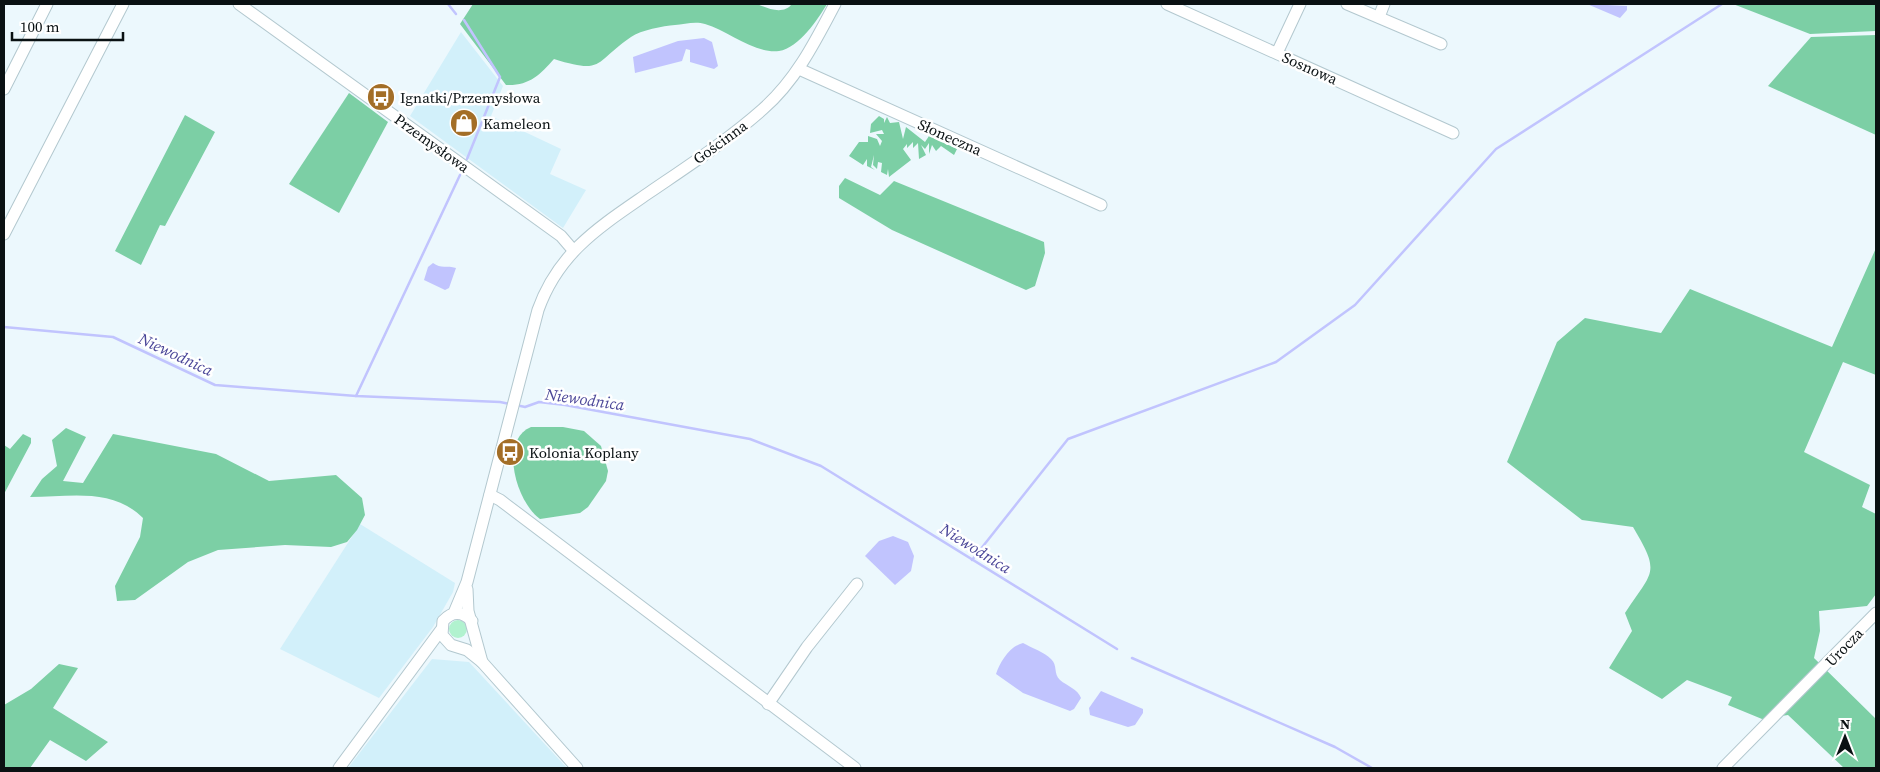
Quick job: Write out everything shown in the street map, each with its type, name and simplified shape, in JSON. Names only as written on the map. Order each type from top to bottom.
[{"type":"street","points":[[4,89],[47,4]]},
{"type":"street","points":[[4,234],[123,4]]},
{"type":"street","name":"Przemysłowa","points":[[239,4],[561,236],[573,250]]},
{"type":"street","name":"Gościnna","points":[[467,582],[543,295],[550,281],[573,250],[593,232],[744,126],[782,90],[799,69],[835,4]]},
{"type":"street","name":"Sosnowa","points":[[1167,4],[1453,133]]},
{"type":"street","points":[[1277,53],[1300,4]]},
{"type":"street","points":[[1347,4],[1441,44]]},
{"type":"street","points":[[1379,17],[1384,4]]},
{"type":"street","name":"Słoneczna","points":[[799,69],[1102,206]]},
{"type":"street","points":[[490,495],[604,577],[768,704],[855,768]]},
{"type":"street","points":[[339,768],[441,630],[443,621],[454,613],[467,582]]},
{"type":"street","points":[[467,582],[468,603],[482,662]]},
{"type":"street","points":[[768,704],[807,647],[857,584]]},
{"type":"street","points":[[454,613],[461,613],[472,621]]},
{"type":"street","name":"Urocza","points":[[1723,768],[1812,680],[1876,613]]},
{"type":"street","points":[[441,630],[454,644],[482,662],[577,768]]},
{"type":"street","points":[[420,658],[454,644],[470,640],[474,634]]},
{"type":"shaded area","points":[[461,32],[503,86],[491,116],[561,149],[550,174],[586,190],[563,228],[410,116]]},
{"type":"shaded area","points":[[360,524],[455,583],[453,592],[433,627],[379,698],[280,649]]},
{"type":"shaded area","points":[[432,659],[469,662],[567,768],[348,768]]},
{"type":"green space","points":[[473,4],[757,4],[780,10],[792,4],[827,4],[801,39],[786,49],[779,51],[770,51],[751,46],[705,24],[686,23],[646,30],[631,37],[604,59],[591,66],[570,64],[554,59],[544,70],[528,81],[521,84],[506,85],[460,24]]},
{"type":"green space","points":[[1733,4],[1876,4],[1876,31],[1810,34]]},
{"type":"green space","points":[[1876,35],[1876,135],[1768,86],[1811,37]]},
{"type":"green space","points":[[349,93],[388,122],[339,213],[289,184]]},
{"type":"green space","points":[[185,115],[215,132],[165,226],[160,225],[141,265],[115,251]]},
{"type":"green space","points":[[879,116],[884,119],[884,123],[887,117],[890,123],[899,122],[903,139],[906,127],[925,142],[929,136],[957,149],[954,155],[941,146],[936,151],[932,145],[929,154],[929,143],[925,149],[921,145],[926,155],[919,159],[918,143],[913,148],[913,142],[907,148],[907,144],[903,149],[911,160],[889,177],[888,169],[887,175],[881,172],[882,163],[878,162],[877,169],[873,165],[874,155],[871,167],[875,170],[867,166],[867,159],[863,165],[849,156],[859,142],[868,142],[868,136],[877,139],[880,146],[882,141],[876,134],[884,134],[882,130],[870,133],[871,124]]},
{"type":"green space","points":[[845,178],[880,195],[894,181],[1044,242],[1045,253],[1035,286],[1026,290],[892,230],[839,198],[839,186]]},
{"type":"green space","points":[[1876,248],[1876,375],[1843,362],[1804,452],[1870,485],[1862,507],[1876,514],[1876,594],[1867,606],[1819,611],[1820,631],[1814,658],[1876,719],[1876,768],[1844,768],[1788,715],[1762,719],[1728,705],[1732,697],[1687,680],[1662,699],[1609,668],[1632,631],[1625,613],[1650,572],[1648,554],[1633,527],[1582,520],[1507,462],[1557,342],[1585,318],[1661,333],[1690,289],[1832,347]]},
{"type":"green space","points":[[531,427],[563,427],[584,431],[601,446],[608,471],[606,481],[588,507],[580,513],[540,519],[524,500],[514,472],[513,458],[515,445],[521,434]]},
{"type":"green space","points":[[66,428],[86,437],[63,481],[83,483],[113,434],[216,454],[269,481],[336,475],[362,498],[365,515],[357,530],[347,542],[331,547],[285,545],[218,550],[188,562],[135,600],[117,601],[115,586],[140,537],[143,518],[131,508],[104,498],[75,495],[30,497],[42,479],[57,466],[52,440]]},
{"type":"green space","points":[[23,434],[31,438],[31,443],[4,494],[4,445],[10,449]]},
{"type":"green space","points":[[458,620],[466,625],[467,629],[462,637],[458,638],[450,633],[449,629],[454,621]]},
{"type":"green space","points":[[59,664],[78,668],[53,708],[108,742],[86,761],[50,740],[30,768],[4,768],[4,705],[31,689]]},
{"type":"water","points":[[1587,4],[1627,6],[1627,10],[1620,18]]},
{"type":"water","points":[[704,38],[712,42],[718,66],[714,69],[690,62],[690,50],[686,49],[682,61],[635,73],[633,57],[678,41]]},
{"type":"water","points":[[433,263],[439,266],[456,268],[449,288],[445,290],[424,280],[428,267]]},
{"type":"water","points":[[893,536],[908,542],[914,556],[911,571],[895,585],[865,556],[879,541]]},
{"type":"water","points":[[1023,643],[1051,659],[1058,678],[1080,695],[1081,698],[1074,709],[1070,711],[1023,693],[996,674],[1006,655],[1014,647]]},
{"type":"water","points":[[1101,691],[1143,709],[1143,713],[1135,725],[1128,727],[1090,715],[1089,708]]},
{"type":"waterway","points":[[448,4],[456,14]]},
{"type":"waterway","points":[[972,560],[1068,439],[1276,362],[1355,305],[1496,149],[1722,4]]},
{"type":"waterway","points":[[464,20],[500,77],[467,159]]},
{"type":"waterway","points":[[356,396],[460,175]]},
{"type":"waterway","name":"Niewodnica","points":[[4,327],[113,337],[215,385],[356,396],[510,404]]},
{"type":"waterway","name":"Niewodnica","points":[[516,405],[525,407],[539,402],[565,405],[750,439],[821,466],[1117,649]]},
{"type":"waterway","name":"Niewodnica","points":[[1132,658],[1335,747],[1372,768]]},
{"type":"place","name":"Ignatki/Przemysłowa","points":[[381,97]]},
{"type":"place","name":"Kameleon","points":[[464,123]]},
{"type":"place","name":"Kolonia Koplany","points":[[510,452]]}]
